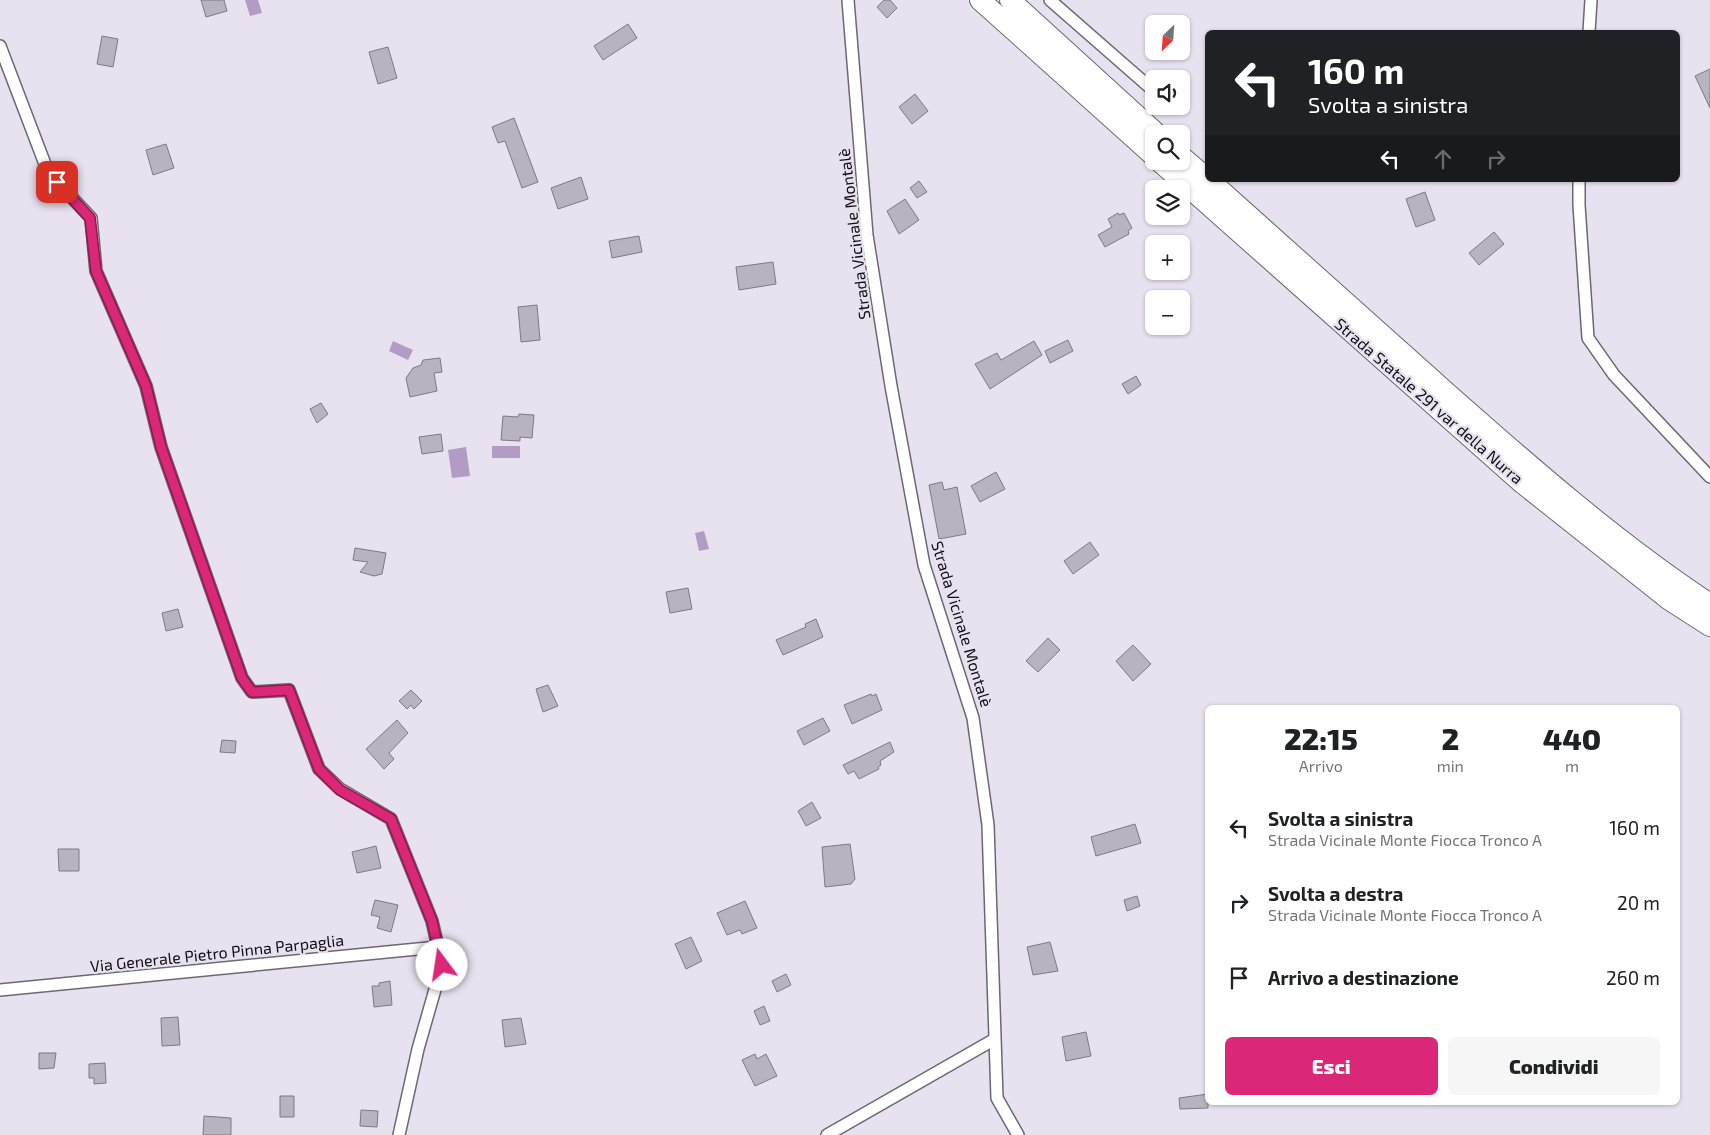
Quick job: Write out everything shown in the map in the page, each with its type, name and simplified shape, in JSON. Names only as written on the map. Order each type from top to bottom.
[{"type":"highway","points":[[980,0],[1145,148]]},
{"type":"highway","points":[[1010,0],[1147,125]]},
{"type":"highway","name":"Strada Statale 291 var della Nurra","points":[[1190,164],[1205,177]]},
{"type":"highway","name":"Strada Statale 291 var della Nurra","points":[[1169,170],[1522,484],[1668,599],[1710,626]]},
{"type":"highway","name":"Strada Statale 291 var della Nurra","points":[[1210,182],[1497,437],[1604,526],[1680,584],[1710,604]]},
{"type":"street","name":"Strada Vicinale Montalè","points":[[848,0],[867,235],[890,386],[924,565],[975,728],[988,824],[996,1098],[1018,1135]]},
{"type":"street","points":[[1050,0],[1145,83]]},
{"type":"street","points":[[1589,30],[1590,0]]},
{"type":"street","points":[[0,46],[2,57],[48,172],[90,218],[96,271],[146,386],[161,447],[242,678],[252,692],[289,690],[319,769],[340,790],[391,819],[432,921],[442,965],[418,1049],[399,1135]]},
{"type":"street","points":[[1579,182],[1578,204],[1588,338],[1614,376],[1710,477]]},
{"type":"street","name":"Via Generale Pietro Pinna Parpaglia","points":[[0,990],[438,947]]},
{"type":"street","points":[[827,1135],[995,1038]]},
{"type":"shaded area","points":[[245,0],[258,0],[262,13],[250,16]]},
{"type":"shaded area","points":[[393,341],[413,350],[408,360],[389,351]]},
{"type":"shaded area","points":[[492,446],[520,446],[520,458],[492,458]]},
{"type":"shaded area","points":[[466,447],[470,476],[452,478],[448,450]]},
{"type":"shaded area","points":[[704,531],[709,549],[699,551],[695,533]]},
{"type":"building","points":[[201,0],[224,0],[227,11],[206,17]]},
{"type":"building","points":[[884,0],[890,0],[897,8],[887,18],[877,7]]},
{"type":"building","points":[[628,24],[637,38],[603,60],[594,46]]},
{"type":"building","points":[[102,36],[118,39],[113,67],[97,64]]},
{"type":"building","points":[[388,47],[397,78],[378,84],[369,52]]},
{"type":"building","points":[[1710,69],[1710,108],[1695,76]]},
{"type":"building","points":[[915,94],[928,111],[912,124],[899,107]]},
{"type":"building","points":[[514,118],[538,182],[522,188],[505,141],[498,143],[492,127]]},
{"type":"building","points":[[166,144],[174,168],[153,175],[146,150]]},
{"type":"building","points":[[581,177],[588,199],[558,209],[551,188]]},
{"type":"building","points":[[919,181],[927,192],[917,198],[910,188]]},
{"type":"building","points":[[1425,192],[1435,220],[1416,227],[1406,199]]},
{"type":"building","points":[[905,199],[919,220],[899,234],[887,211]]},
{"type":"building","points":[[1118,213],[1119,215],[1124,213],[1132,228],[1128,231],[1129,234],[1105,247],[1098,235],[1112,227],[1108,219]]},
{"type":"building","points":[[1494,232],[1504,244],[1479,265],[1469,253]]},
{"type":"building","points":[[639,236],[642,252],[612,258],[609,241]]},
{"type":"building","points":[[773,262],[776,284],[739,290],[736,267]]},
{"type":"building","points":[[537,305],[540,340],[521,342],[518,307]]},
{"type":"building","points":[[1068,340],[1073,351],[1050,363],[1045,351]]},
{"type":"building","points":[[1034,341],[1042,355],[990,389],[975,364],[997,353],[1001,360]]},
{"type":"building","points":[[440,358],[442,372],[434,373],[437,391],[410,397],[406,378],[413,368],[421,365],[423,360]]},
{"type":"building","points":[[1136,376],[1141,385],[1128,394],[1122,384]]},
{"type":"building","points":[[321,403],[328,414],[317,423],[310,409]]},
{"type":"building","points":[[519,414],[534,415],[532,438],[520,437],[520,441],[501,440],[503,416],[518,417]]},
{"type":"building","points":[[441,434],[443,451],[422,454],[419,437]]},
{"type":"building","points":[[996,472],[1005,489],[980,502],[971,486]]},
{"type":"building","points":[[942,482],[944,490],[957,487],[966,534],[939,539],[929,485]]},
{"type":"building","points":[[1090,542],[1099,555],[1073,574],[1064,561]]},
{"type":"building","points":[[355,548],[386,553],[382,574],[374,576],[360,572],[368,562],[353,560]]},
{"type":"building","points":[[688,588],[692,609],[670,613],[666,592]]},
{"type":"building","points":[[178,609],[183,627],[166,631],[162,613]]},
{"type":"building","points":[[816,619],[823,637],[783,655],[776,640],[806,627],[805,624]]},
{"type":"building","points":[[1048,638],[1060,650],[1038,672],[1026,661]]},
{"type":"building","points":[[1133,645],[1151,664],[1133,681],[1116,661]]},
{"type":"building","points":[[548,685],[558,706],[543,712],[536,689]]},
{"type":"building","points":[[411,690],[422,701],[414,709],[411,705],[407,709],[399,701]]},
{"type":"building","points":[[871,694],[872,696],[876,694],[882,710],[852,724],[844,705]]},
{"type":"building","points":[[823,718],[830,731],[804,745],[797,731]]},
{"type":"building","points":[[397,720],[408,733],[389,753],[394,759],[384,769],[366,749]]},
{"type":"building","points":[[222,740],[236,741],[235,753],[220,752]]},
{"type":"building","points":[[890,742],[894,752],[880,761],[879,769],[859,779],[854,771],[848,774],[843,765]]},
{"type":"building","points":[[812,802],[821,818],[806,826],[798,811]]},
{"type":"building","points":[[1135,824],[1141,843],[1096,856],[1091,837]]},
{"type":"building","points":[[850,844],[855,879],[851,884],[825,887],[822,847]]},
{"type":"building","points":[[376,846],[381,868],[357,873],[352,852]]},
{"type":"building","points":[[58,849],[79,849],[79,871],[59,871]]},
{"type":"building","points":[[1137,896],[1140,906],[1127,911],[1124,900]]},
{"type":"building","points":[[375,900],[398,905],[391,932],[377,928],[380,917],[371,915]]},
{"type":"building","points":[[745,901],[757,928],[742,934],[740,930],[727,935],[717,913]]},
{"type":"building","points":[[691,937],[702,961],[686,969],[675,944]]},
{"type":"building","points":[[1050,942],[1058,971],[1033,975],[1027,947]]},
{"type":"building","points":[[786,974],[791,985],[777,992],[772,981]]},
{"type":"building","points":[[390,981],[392,1005],[374,1007],[372,986],[379,986],[379,983]]},
{"type":"building","points":[[764,1006],[770,1021],[760,1025],[754,1011]]},
{"type":"building","points":[[178,1017],[180,1045],[162,1046],[161,1018]]},
{"type":"building","points":[[521,1018],[526,1044],[505,1047],[502,1020]]},
{"type":"building","points":[[1086,1032],[1091,1056],[1066,1061],[1062,1037]]},
{"type":"building","points":[[39,1053],[56,1053],[54,1068],[39,1069]]},
{"type":"building","points":[[755,1054],[757,1059],[766,1054],[777,1076],[755,1086],[742,1060]]},
{"type":"building","points":[[105,1063],[106,1083],[94,1084],[94,1078],[89,1078],[89,1064]]},
{"type":"building","points":[[1205,1094],[1205,1105],[1208,1105],[1208,1108],[1180,1109],[1179,1098]]},
{"type":"building","points":[[280,1096],[294,1096],[294,1117],[280,1117]]},
{"type":"building","points":[[361,1110],[378,1111],[377,1127],[360,1126]]},
{"type":"building","points":[[204,1116],[231,1118],[231,1135],[203,1135]]},
{"type":"route","points":[[57,182],[90,218],[96,271],[146,386],[161,447],[242,678],[252,692],[289,690],[319,769],[340,790],[391,819],[432,921],[442,965]]}]
